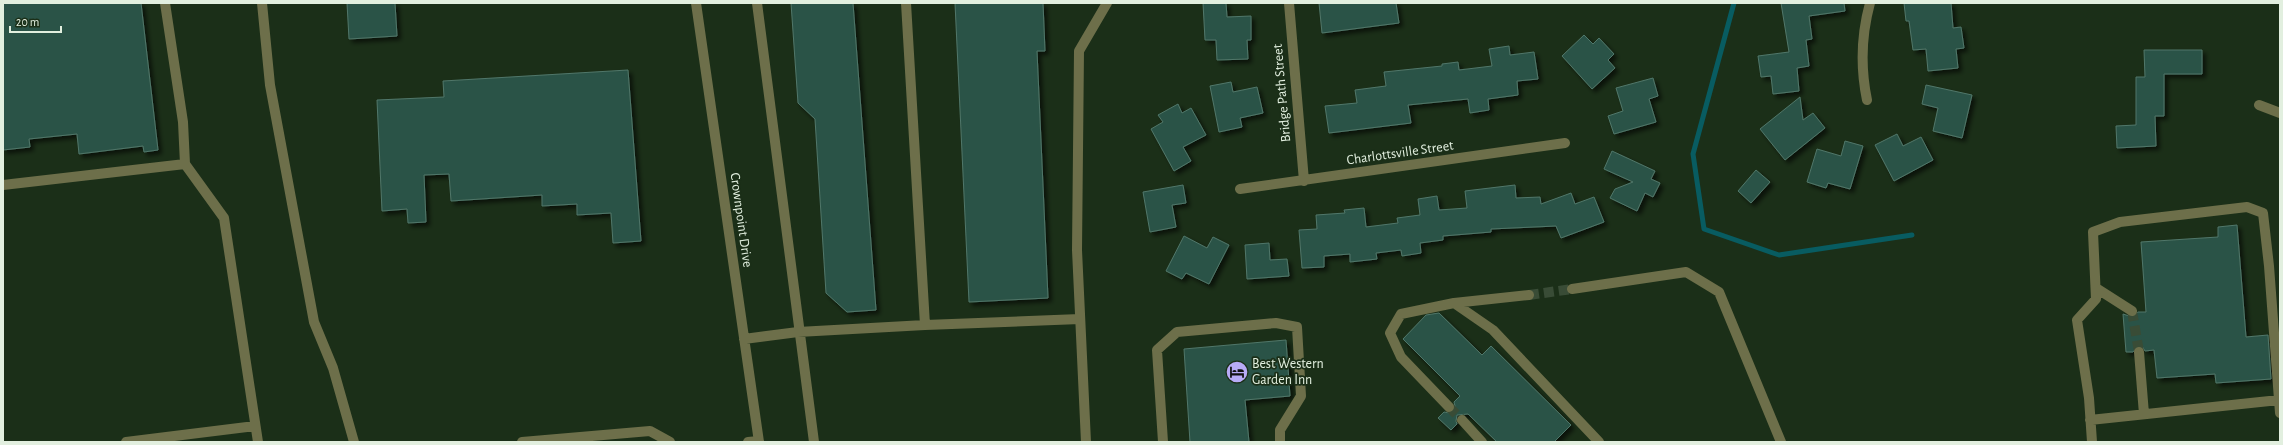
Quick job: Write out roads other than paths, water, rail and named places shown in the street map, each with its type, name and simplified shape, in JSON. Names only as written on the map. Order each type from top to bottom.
[{"type":"street","points":[[165,3],[183,122],[185,164],[224,218],[258,442]]},
{"type":"street","points":[[262,3],[270,85],[314,322],[333,368],[354,442]]},
{"type":"street","name":"Crownpoint Drive","points":[[696,3],[759,441]]},
{"type":"street","points":[[756,3],[798,332],[814,442]]},
{"type":"street","points":[[906,3],[925,325]]},
{"type":"street","points":[[1086,442],[1077,250],[1079,51],[1106,3]]},
{"type":"street","name":"Bridge Path Street","points":[[1289,3],[1304,181]]},
{"type":"street","points":[[1867,100],[1862,78],[1861,45],[1870,3]]},
{"type":"street","points":[[2259,105],[2280,113]]},
{"type":"street","name":"Charlottsville Street","points":[[1240,189],[1565,143]]},
{"type":"street","points":[[3,185],[185,164]]},
{"type":"street","points":[[2092,442],[2077,320],[2096,299],[2093,232],[2120,222],[2247,207],[2263,213],[2269,266],[2280,413]]},
{"type":"street","points":[[1572,289],[1686,272],[1719,292],[1781,442]]},
{"type":"street","points":[[2096,288],[2132,311]]},
{"type":"street","points":[[1449,407],[1401,357],[1390,333],[1401,314],[1454,303],[1529,295]]},
{"type":"street","points":[[1454,303],[1493,330],[1599,442]]},
{"type":"street","points":[[744,339],[798,332],[1080,319]]},
{"type":"street","points":[[1164,442],[1157,350],[1177,332],[1276,323],[1297,327],[1301,396],[1280,430],[1280,442]]},
{"type":"street","points":[[2139,352],[2144,414]]},
{"type":"street","points":[[2090,420],[2279,400]]},
{"type":"street","points":[[1462,420],[1482,442]]},
{"type":"street","points":[[126,442],[256,426]]},
{"type":"street","points":[[522,442],[650,431],[670,442]]},
{"type":"street","points":[[748,442],[759,441]]},
{"type":"waterway","points":[[1734,3],[1693,154],[1704,229],[1779,255],[1912,235]]},
{"type":"tunnel","points":[[1529,295],[1572,289]]},
{"type":"tunnel","points":[[2132,311],[2139,352]]},
{"type":"tunnel","points":[[1449,407],[1462,420]]},
{"type":"place","name":"Best Western Garden Inn","points":[[1237,372]]}]
